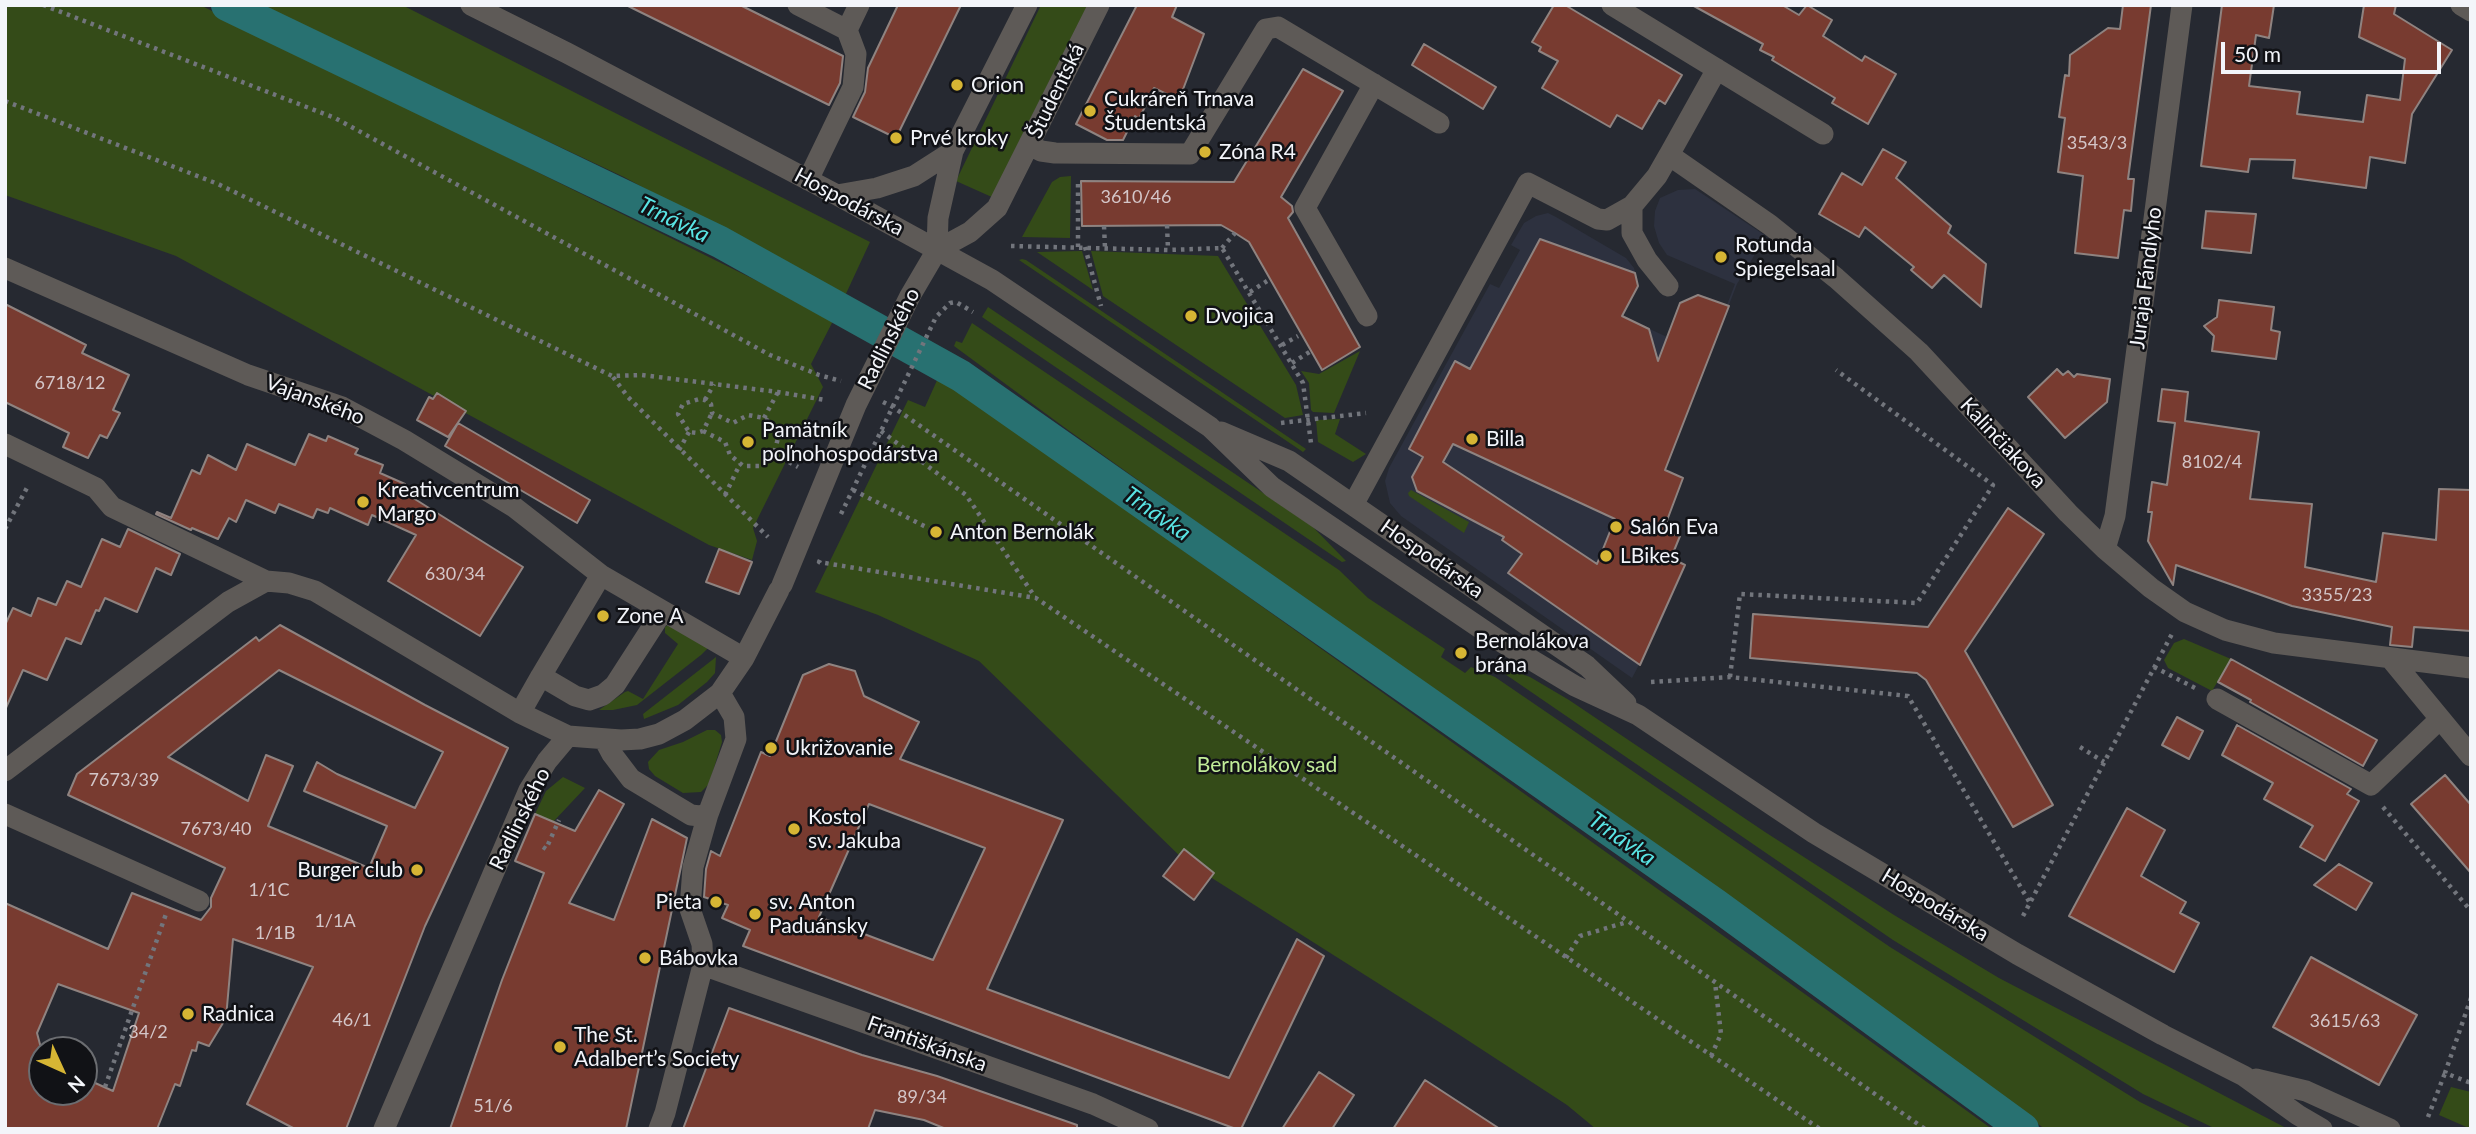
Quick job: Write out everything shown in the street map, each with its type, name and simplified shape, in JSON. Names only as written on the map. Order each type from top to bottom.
[{"type":"street","name":"Hospodárska","points":[[471,5],[514,15],[1021,298],[1210,427],[1272,486],[1495,638],[1575,686],[1638,715],[1814,833],[1937,907],[2163,1035],[2244,1076],[2322,1129]]},
{"type":"street","points":[[798,5],[846,30],[856,54],[853,87],[808,180]]},
{"type":"street","points":[[846,30],[859,5]]},
{"type":"street","points":[[937,250],[938,218],[953,151],[1027,5]]},
{"type":"street","name":"Študentská","points":[[937,250],[971,232],[997,208],[1099,5]]},
{"type":"street","points":[[1612,5],[1823,134]]},
{"type":"street","name":"Juraja Fándlyho","points":[[2105,549],[2115,516],[2182,5]]},
{"type":"street","points":[[2461,5],[2471,11]]},
{"type":"street","points":[[1030,145],[1041,151],[1190,154],[1266,29],[1278,27],[1439,123]]},
{"type":"street","points":[[1353,505],[1528,183],[1598,219],[1607,220],[1632,206],[1657,176],[1717,69]]},
{"type":"street","points":[[1367,316],[1305,208],[1374,84]]},
{"type":"street","points":[[837,195],[877,188],[914,176],[953,151]]},
{"type":"street","name":"Kalinčiakova","points":[[1669,155],[1770,225],[1836,278],[1919,352],[2068,513],[2105,549],[2151,588],[2185,612],[2225,630],[2274,643],[2471,668]]},
{"type":"street","points":[[1632,206],[1632,233],[1647,260],[1668,286]]},
{"type":"street","name":"Radlinského","points":[[384,1129],[528,790],[568,736],[640,739],[659,734],[685,720],[720,693],[744,658],[780,588],[847,426],[907,302],[937,250]]},
{"type":"street","name":"Vajanského","points":[[5,268],[248,375],[342,407],[404,439],[514,507],[601,575],[744,658]]},
{"type":"street","name":"Hospodárska","points":[[1210,427],[1289,461],[1587,666],[1638,715]]},
{"type":"street","points":[[5,444],[96,488],[113,507],[265,581],[289,583],[315,591],[520,713],[568,736]]},
{"type":"street","points":[[520,713],[601,575]]},
{"type":"street","points":[[5,771],[228,602],[265,581]]},
{"type":"street","points":[[541,676],[575,696],[589,700],[603,695],[615,685],[662,612]]},
{"type":"street","points":[[2391,659],[2465,749]]},
{"type":"street","points":[[659,1129],[703,965],[702,944],[690,909],[694,867],[708,814],[736,738],[734,717],[720,693]]},
{"type":"street","points":[[2217,699],[2371,785],[2440,719]]},
{"type":"street","points":[[604,739],[631,779],[691,815],[708,814]]},
{"type":"street","points":[[5,814],[199,901]]},
{"type":"street","name":"Františkánska","points":[[703,965],[1093,1104],[1148,1129]]},
{"type":"street","name":"Hospodárska","points":[[2244,1076],[2306,1091],[2390,1129]]},
{"type":"path","points":[[43,5],[335,118],[770,355],[838,380]]},
{"type":"path","points":[[5,101],[218,184],[612,376],[628,397],[679,450],[768,537]]},
{"type":"path","points":[[1078,247],[1079,153]]},
{"type":"path","points":[[1167,225],[1168,250]]},
{"type":"path","points":[[1104,226],[1105,248]]},
{"type":"path","points":[[1011,246],[1168,250],[1222,248],[1235,233]]},
{"type":"path","points":[[1085,247],[1101,306]]},
{"type":"path","points":[[1222,248],[1303,383],[1311,443]]},
{"type":"path","points":[[1250,292],[1267,281]]},
{"type":"path","points":[[961,305],[966,295]]},
{"type":"path","points":[[836,526],[936,317],[950,303],[961,305],[973,312]]},
{"type":"path","points":[[1282,345],[1298,336]]},
{"type":"path","points":[[1292,363],[1311,351]]},
{"type":"path","points":[[1730,677],[1740,594],[1917,603],[1993,485],[1836,370]]},
{"type":"path","points":[[612,376],[642,375],[825,400]]},
{"type":"path","points":[[705,400],[714,384]]},
{"type":"path","points":[[764,418],[778,392]]},
{"type":"path","points":[[705,400],[711,404],[712,413],[703,431],[689,432],[678,414],[680,408],[691,402],[705,400]]},
{"type":"path","points":[[893,407],[1925,1129]]},
{"type":"path","points":[[703,431],[725,442],[730,455],[740,464],[761,466],[774,454],[778,438],[771,423],[764,418],[748,415],[733,423],[712,413]]},
{"type":"path","points":[[1281,423],[1366,413]]},
{"type":"path","points":[[881,431],[967,495],[1036,598],[1819,1129]]},
{"type":"path","points":[[679,450],[689,432]]},
{"type":"path","points":[[774,454],[798,467]]},
{"type":"path","points":[[5,530],[40,461]]},
{"type":"path","points":[[725,495],[740,464]]},
{"type":"path","points":[[853,490],[936,533]]},
{"type":"path","points":[[824,550],[819,562],[1036,598]]},
{"type":"path","points":[[2023,916],[2173,631]]},
{"type":"path","points":[[2154,667],[2217,699]]},
{"type":"path","points":[[1651,682],[1730,677],[1908,695],[2030,903]]},
{"type":"path","points":[[2080,747],[2104,762]]},
{"type":"path","points":[[2371,785],[2385,810],[2471,911]]},
{"type":"path","points":[[543,847],[547,849],[559,820]]},
{"type":"path","points":[[105,1087],[174,890]]},
{"type":"path","points":[[1566,958],[1580,936],[1627,922]]},
{"type":"path","points":[[1711,1056],[1721,1034],[1715,982]]},
{"type":"path","points":[[2428,1117],[2471,998]]},
{"type":"path","points":[[2445,1073],[2471,1083]]},
{"type":"shaded area","points":[[1695,189],[1766,236],[1737,284],[1665,470],[1683,478],[1663,530],[1680,536],[1672,558],[1685,565],[1658,629],[1632,678],[1401,516],[1390,503],[1385,481],[1389,468],[1490,284],[1499,288],[1520,250],[1511,245],[1524,223],[1536,216],[1548,213],[1626,258],[1634,268],[1638,286],[1622,316],[1667,337],[1680,303],[1698,295],[1727,305],[1735,284],[1667,255],[1659,243],[1654,226],[1655,211],[1660,198],[1678,190]]},
{"type":"green space","points":[[5,5],[200,5],[834,319],[811,364],[823,387],[753,528],[757,541],[752,560],[709,545],[176,256],[5,195]]},
{"type":"green space","points":[[257,5],[402,5],[870,242],[844,298],[624,177]]},
{"type":"green space","points":[[1041,5],[1088,5],[994,198],[956,181]]},
{"type":"green space","points":[[1071,176],[1070,238],[1022,237],[1052,182],[1060,177]]},
{"type":"green space","points":[[1081,251],[1093,290],[1037,252]]},
{"type":"green space","points":[[1091,251],[1218,256],[1296,385],[1303,415],[1285,418],[1103,296]]},
{"type":"green space","points":[[1022,259],[1306,449],[1303,452],[1019,260]]},
{"type":"green space","points":[[988,307],[1312,526],[1346,561],[1342,562],[982,317]]},
{"type":"green space","points":[[972,323],[1339,570],[1368,598],[1445,649],[1441,657],[1465,673],[1471,667],[1495,677],[1890,947],[2140,1102],[2194,1129],[2045,1129],[954,346],[956,341],[962,343]]},
{"type":"green space","points":[[1360,351],[1334,413],[1313,412],[1309,383],[1301,371],[1319,374]]},
{"type":"green space","name":"Bernolákov sad","points":[[939,376],[1992,1129],[1596,1129],[1567,1105],[1185,861],[979,661],[878,615],[815,592],[908,400],[925,407]]},
{"type":"green space","points":[[1340,419],[1335,434],[1366,454],[1353,462],[1318,442],[1316,420]]},
{"type":"green space","points":[[1411,490],[1469,522],[1464,533],[1409,496]]},
{"type":"green space","points":[[668,625],[711,645],[637,705],[599,710],[628,691],[643,699],[678,644],[665,633],[665,627]]},
{"type":"green space","points":[[2184,639],[2231,659],[2212,691],[2168,668],[2164,660],[2174,643]]},
{"type":"green space","points":[[716,657],[715,673],[707,682],[678,705],[644,719],[643,714]]},
{"type":"green space","points":[[1497,665],[1530,677],[1569,700],[1765,832],[1894,915],[1999,978],[2288,1129],[2216,1129],[2143,1094],[1893,940],[1502,672]]},
{"type":"green space","points":[[707,730],[715,730],[721,735],[722,742],[709,784],[701,792],[683,793],[655,776],[649,769],[648,762],[659,750]]},
{"type":"green space","points":[[563,777],[585,788],[553,822],[535,814],[546,791]]},
{"type":"green space","points":[[2451,1087],[2471,1092],[2471,1129],[2439,1115]]},
{"type":"building","points":[[626,5],[740,5],[843,56],[840,83],[829,105]]},
{"type":"building","points":[[898,5],[961,5],[896,138],[853,117],[865,92],[868,68]]},
{"type":"building","points":[[1137,5],[1177,5],[1172,17],[1204,34],[1179,100],[1154,88],[1139,119],[1135,116],[1123,140],[1107,140],[1076,124]]},
{"type":"building","points":[[1554,5],[1565,5],[1682,75],[1665,104],[1659,100],[1642,129],[1617,115],[1610,127],[1542,88],[1558,61],[1539,51],[1541,47],[1532,42]]},
{"type":"building","points":[[1692,5],[1782,5],[1799,15],[1807,5],[1832,20],[1823,36],[1862,61],[1865,56],[1896,74],[1868,124],[1832,103],[1835,98],[1772,60],[1774,57],[1760,50],[1763,44]]},
{"type":"building","points":[[2123,5],[2151,5],[2128,179],[2134,179],[2131,211],[2124,210],[2118,258],[2075,253],[2083,176],[2058,172],[2065,118],[2059,117],[2065,75],[2069,76],[2070,55],[2108,28],[2120,29]]},
{"type":"building","points":[[2222,5],[2274,5],[2269,38],[2256,35],[2249,86],[2300,92],[2297,114],[2363,122],[2367,95],[2400,100],[2405,59],[2359,37],[2364,5],[2396,5],[2394,14],[2452,50],[2412,114],[2405,163],[2370,157],[2366,188],[2293,178],[2295,160],[2250,159],[2248,172],[2201,166]]},
{"type":"building","points":[[1424,44],[1496,87],[1483,109],[1412,65]]},
{"type":"building","points":[[1303,69],[1343,91],[1281,197],[1292,206],[1293,212],[1288,218],[1360,347],[1322,370],[1249,242],[1235,233],[1221,225],[1082,226],[1081,181],[1234,182]]},
{"type":"building","points":[[1883,149],[1906,162],[1896,178],[1951,226],[1948,233],[1986,264],[1981,307],[1944,275],[1932,288],[1911,270],[1914,267],[1865,227],[1859,237],[1819,214],[1842,173],[1862,185]]},
{"type":"building","points":[[2206,211],[2256,214],[2251,253],[2202,248]]},
{"type":"building","points":[[1540,239],[1635,273],[1638,286],[1622,316],[1649,329],[1658,361],[1680,303],[1698,295],[1729,306],[1665,470],[1683,478],[1663,531],[1680,536],[1671,558],[1685,565],[1640,665],[1508,573],[1522,554],[1502,540],[1504,537],[1417,491],[1412,477],[1423,457],[1409,449],[1455,361],[1470,369]],"holes":[[[1453,444],[1615,519],[1597,564],[1443,462]]]},
{"type":"building","points":[[2219,300],[2274,307],[2271,330],[2280,332],[2276,359],[2212,351],[2214,336],[2204,326],[2217,317]]},
{"type":"building","points":[[5,304],[86,345],[82,353],[129,375],[113,410],[120,413],[107,438],[100,435],[88,458],[63,447],[69,433],[5,402]]},
{"type":"building","points":[[2057,369],[2063,375],[2068,371],[2074,377],[2077,374],[2110,379],[2107,402],[2065,438],[2028,397]]},
{"type":"building","points":[[2162,389],[2188,392],[2185,421],[2259,432],[2250,499],[2312,504],[2305,567],[2376,582],[2383,533],[2436,540],[2439,489],[2471,490],[2471,631],[2414,627],[2412,647],[2390,645],[2392,627],[2292,606],[2176,565],[2173,585],[2148,541],[2152,482],[2167,485],[2175,423],[2158,421]]},
{"type":"building","points":[[437,393],[466,411],[448,437],[417,420],[429,397],[433,399]]},
{"type":"building","points":[[458,423],[590,500],[577,523],[445,446]]},
{"type":"building","points":[[309,434],[326,441],[328,436],[358,449],[355,454],[383,465],[380,473],[405,484],[402,491],[523,567],[480,636],[388,581],[416,535],[372,515],[368,525],[330,508],[328,513],[317,509],[313,518],[279,504],[275,513],[246,500],[236,522],[229,518],[218,539],[156,514],[157,512],[171,518],[192,470],[200,474],[208,455],[236,470],[247,444],[295,465]]},
{"type":"building","points":[[2008,508],[2044,534],[1965,651],[2053,805],[2013,827],[1926,680],[1917,673],[1750,658],[1753,614],[1928,627]]},
{"type":"building","points":[[128,529],[180,554],[171,575],[156,568],[137,612],[105,598],[99,611],[96,610],[81,644],[66,638],[47,680],[23,670],[5,710],[5,625],[13,608],[31,616],[38,598],[56,605],[67,581],[81,587],[102,539],[120,547]]},
{"type":"building","points":[[719,549],[752,562],[739,594],[706,582]]},
{"type":"building","points":[[280,625],[508,748],[425,926],[346,1129],[295,1129],[247,1104],[313,967],[233,939],[226,1018],[209,1046],[198,1042],[196,1051],[192,1050],[180,1086],[175,1084],[157,1129],[5,1129],[5,903],[108,949],[132,893],[201,920],[211,907],[211,898],[225,868],[68,795],[77,774],[256,637],[259,641]],"holes":[[[279,670],[443,752],[415,808],[337,774],[317,762],[304,791],[387,826],[369,868],[268,826],[293,766],[266,755],[248,801],[168,757]]]},
{"type":"building","points":[[2231,659],[2377,740],[2363,766],[2218,682]]},
{"type":"building","points":[[829,664],[855,671],[864,696],[919,722],[900,759],[1063,820],[987,989],[1229,1078],[1297,939],[1324,956],[1241,1129],[743,946],[750,930],[722,918],[728,905],[704,897],[706,869],[711,851],[720,856],[761,752],[770,756],[803,675]],"holes":[[[869,804],[985,848],[933,960],[819,917]]]},
{"type":"building","points":[[2177,717],[2203,731],[2189,759],[2162,745]]},
{"type":"building","points":[[2237,725],[2351,789],[2347,794],[2359,801],[2325,861],[2300,847],[2313,826],[2264,799],[2273,783],[2222,755]]},
{"type":"building","points":[[2445,775],[2471,805],[2471,873],[2411,804]]},
{"type":"building","points":[[599,790],[624,804],[569,903],[614,920],[652,819],[687,838],[626,1129],[450,1129],[502,980],[544,873],[515,861],[535,814],[575,831]]},
{"type":"building","points":[[2127,808],[2165,830],[2141,876],[2186,902],[2180,913],[2199,923],[2174,972],[2069,916]]},
{"type":"building","points":[[1184,849],[1214,873],[1194,900],[1163,876]]},
{"type":"building","points":[[2339,864],[2372,883],[2356,910],[2314,885]]},
{"type":"building","points":[[2311,957],[2417,1015],[2379,1085],[2273,1027]]},
{"type":"building","points":[[729,1008],[862,1055],[937,1076],[1077,1125],[1077,1129],[946,1129],[924,1120],[875,1110],[868,1129],[683,1129]]},
{"type":"building","points":[[1319,1072],[1354,1095],[1332,1129],[1282,1129]]},
{"type":"building","points":[[1425,1080],[1500,1129],[1393,1129]]},
{"type":"waterway","name":"Trnávka","points":[[227,5],[720,242],[961,376],[1715,904],[2023,1129]]},
{"type":"place","name":"Orion","points":[[957,85]]},
{"type":"place","name":"Cukráreň Trnava Študentská","points":[[1090,111]]},
{"type":"place","name":"Prvé kroky","points":[[896,138]]},
{"type":"place","name":"Zóna R4","points":[[1205,152]]},
{"type":"place","name":"Rotunda Spiegelsaal","points":[[1721,257]]},
{"type":"place","name":"Dvojica","points":[[1191,316]]},
{"type":"place","name":"Billa","points":[[1472,439]]},
{"type":"place","name":"Pamätník poľnohospodárstva","points":[[748,442]]},
{"type":"place","name":"Kreativcentrum Margo","points":[[363,502]]},
{"type":"place","name":"Salón Eva","points":[[1616,527]]},
{"type":"place","name":"Anton Bernolák","points":[[936,532]]},
{"type":"place","name":"LBikes","points":[[1606,556]]},
{"type":"place","name":"Zone A","points":[[603,616]]},
{"type":"place","name":"Bernolákova brána","points":[[1461,653]]},
{"type":"place","name":"Ukrižovanie","points":[[771,748]]},
{"type":"place","name":"Kostol sv. Jakuba","points":[[794,829]]},
{"type":"place","name":"Burger club","points":[[417,870]]},
{"type":"place","name":"Pieta","points":[[716,902]]},
{"type":"place","name":"sv. Anton Paduánsky","points":[[755,914]]},
{"type":"place","name":"Bábovka","points":[[645,958]]},
{"type":"place","name":"Radnica","points":[[188,1014]]},
{"type":"place","name":"The St. Adalbert’s Society","points":[[560,1047]]}]
